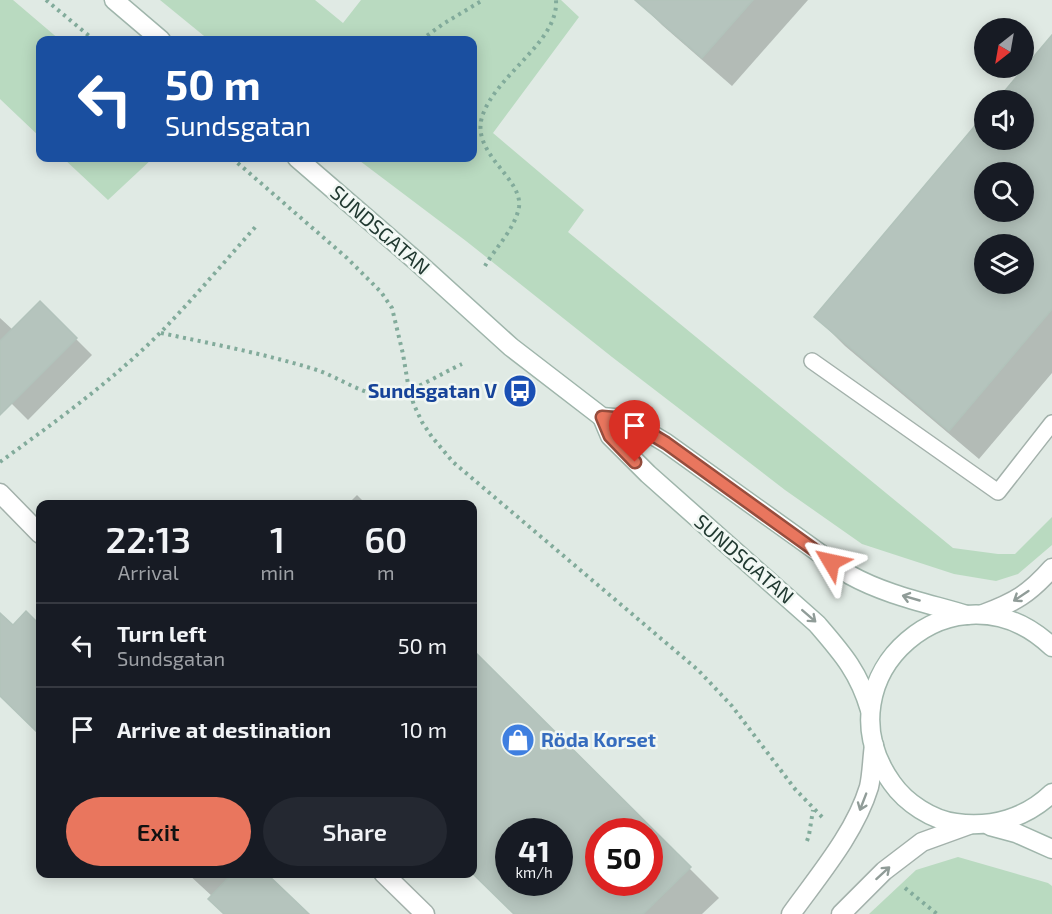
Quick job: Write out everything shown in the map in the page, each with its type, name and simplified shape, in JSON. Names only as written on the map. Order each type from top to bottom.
[{"type":"main road","points":[[114,0],[156,36]]},
{"type":"main road","name":"SUNDSGATAN","points":[[302,162],[511,347],[602,417],[610,436],[648,474],[817,624],[855,672],[865,691],[871,712]]},
{"type":"main road","name":"SUNDSGATAN","points":[[602,417],[626,419],[666,443],[863,583],[879,590],[975,615],[1000,617],[1016,622],[1030,629],[1052,647]]},
{"type":"main road","points":[[0,494],[36,530]]},
{"type":"main road","points":[[1052,568],[1039,583],[1021,597],[975,615],[951,617],[920,630],[901,646],[885,666],[873,696],[871,712],[871,729],[879,761],[896,789],[908,800],[922,810],[952,823],[977,825],[1016,833],[1052,849]]},
{"type":"main road","points":[[791,914],[857,816],[869,785],[874,745]]},
{"type":"main road","points":[[842,914],[884,871],[922,842],[977,825],[1002,822],[1017,817],[1032,809],[1052,792]]},
{"type":"main road","points":[[388,878],[425,914]]},
{"type":"lane","points":[[812,361],[998,492],[1052,423]]},
{"type":"path","points":[[46,0],[89,36]]},
{"type":"path","points":[[426,36],[483,0]]},
{"type":"path","points":[[485,267],[509,230],[519,204],[510,182],[484,146],[480,133],[481,121],[484,110],[492,97],[545,35],[557,10],[556,0]]},
{"type":"path","points":[[236,162],[347,258],[381,292],[392,308],[409,390],[422,422],[453,462],[698,670],[732,706],[795,789],[813,809],[845,837]]},
{"type":"path","points":[[0,462],[58,420],[160,333],[258,224]]},
{"type":"path","points":[[160,333],[261,354],[321,371],[375,395],[398,395],[462,364]]},
{"type":"path","points":[[884,871],[937,914]]},
{"type":"green space","points":[[0,0],[13,0],[55,36],[36,36],[36,133],[0,99]]},
{"type":"green space","points":[[160,0],[315,0],[343,23],[361,0],[561,0],[579,17],[493,133],[584,210],[568,232],[953,548],[1015,554],[1052,517],[1052,545],[1018,574],[996,581],[954,574],[862,544],[785,490],[361,162],[477,162],[477,36],[204,36]]},
{"type":"green space","points":[[67,162],[149,162],[108,200]]},
{"type":"green space","points":[[958,857],[1048,883],[1052,886],[1052,914],[869,914],[916,870]]},
{"type":"building","points":[[635,0],[753,0],[702,58]]},
{"type":"building","points":[[1052,35],[1052,309],[949,431],[814,317],[974,127],[974,150],[1034,150],[1034,90],[1005,90],[1016,78],[1034,78],[1034,56]]},
{"type":"building","points":[[40,301],[77,338],[0,415],[0,341]]},
{"type":"building","points":[[26,611],[36,621],[36,731],[0,696],[0,613],[13,625]]},
{"type":"building","name":"Röda Korset","points":[[477,654],[642,818],[585,818],[585,896],[661,896],[643,914],[514,914],[496,896],[573,896],[573,818],[495,818],[495,895],[477,878]]},
{"type":"building","name":"Röda Korset","points":[[663,839],[691,867],[663,894]]},
{"type":"building","points":[[228,878],[271,878],[309,914],[224,914],[208,899]]},
{"type":"place","name":"Sundsgatan V","points":[[520,391]]},
{"type":"place","name":"Röda Korset","points":[[518,740]]},
{"type":"route","points":[[635,462],[610,436],[602,417],[626,419],[666,443],[831,562]]}]
